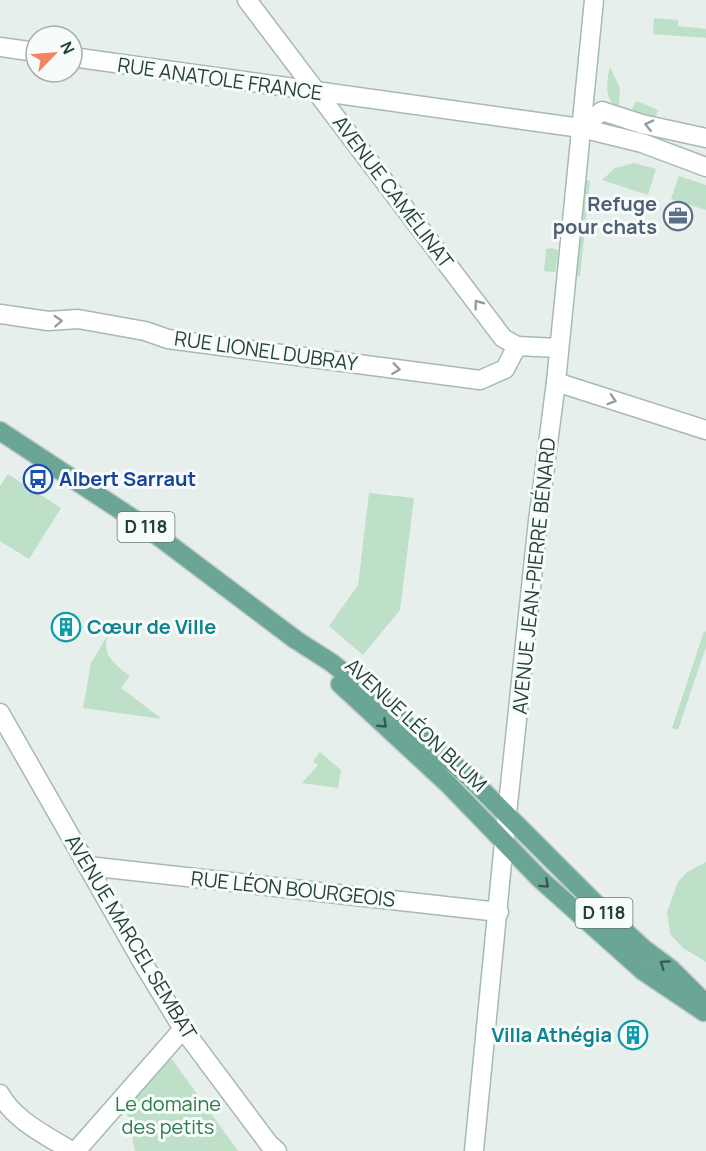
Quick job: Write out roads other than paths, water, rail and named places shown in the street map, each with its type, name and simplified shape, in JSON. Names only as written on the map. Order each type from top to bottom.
[{"type":"main road","name":"AVENUE LÉON BLUM","points":[[0,431],[146,527],[234,591],[296,640],[332,663],[468,776],[508,815]]},
{"type":"main road","name":"AVENUE LÉON BLUM","points":[[296,640],[326,671],[448,784],[504,842]]},
{"type":"main road","name":"D 118","points":[[508,815],[604,912],[644,949],[671,969],[706,1004]]},
{"type":"main road","name":"D 118","points":[[504,842],[540,879],[643,971],[706,1013]]},
{"type":"street","name":"AVENUE CAMÉLINAT","points":[[247,0],[503,338],[517,346]]},
{"type":"street","name":"AVENUE JEAN-PIERRE BÉNARD","points":[[474,1151],[538,521],[560,348],[594,0]]},
{"type":"street","points":[[0,47],[24,50]]},
{"type":"street","name":"RUE ANATOLE FRANCE","points":[[84,59],[581,128],[642,143],[706,166]]},
{"type":"street","points":[[581,128],[602,111],[642,124],[706,138]]},
{"type":"street","name":"RUE LIONEL DUBRAY","points":[[0,314],[48,321],[78,319],[145,331],[168,339],[480,380],[504,369],[517,346]]},
{"type":"street","points":[[517,346],[560,348]]},
{"type":"street","points":[[556,382],[706,430]]},
{"type":"street","name":"AVENUE MARCEL SEMBAT","points":[[0,713],[183,1029],[269,1144],[277,1151]]},
{"type":"street","name":"RUE LÉON BOURGEOIS","points":[[88,867],[499,912]]},
{"type":"street","points":[[76,1151],[183,1029]]},
{"type":"street","points":[[0,1094],[27,1124],[70,1151]]},
{"type":"place","name":"Refuge pour chats","points":[[678,216]]},
{"type":"place","name":"Albert Sarraut","points":[[38,479]]},
{"type":"place","name":"Cœur de Ville","points":[[66,627]]},
{"type":"place","name":"Villa Athégia","points":[[633,1035]]},
{"type":"park label","name":"Le domaine des petits","points":[[168,1116]]}]
